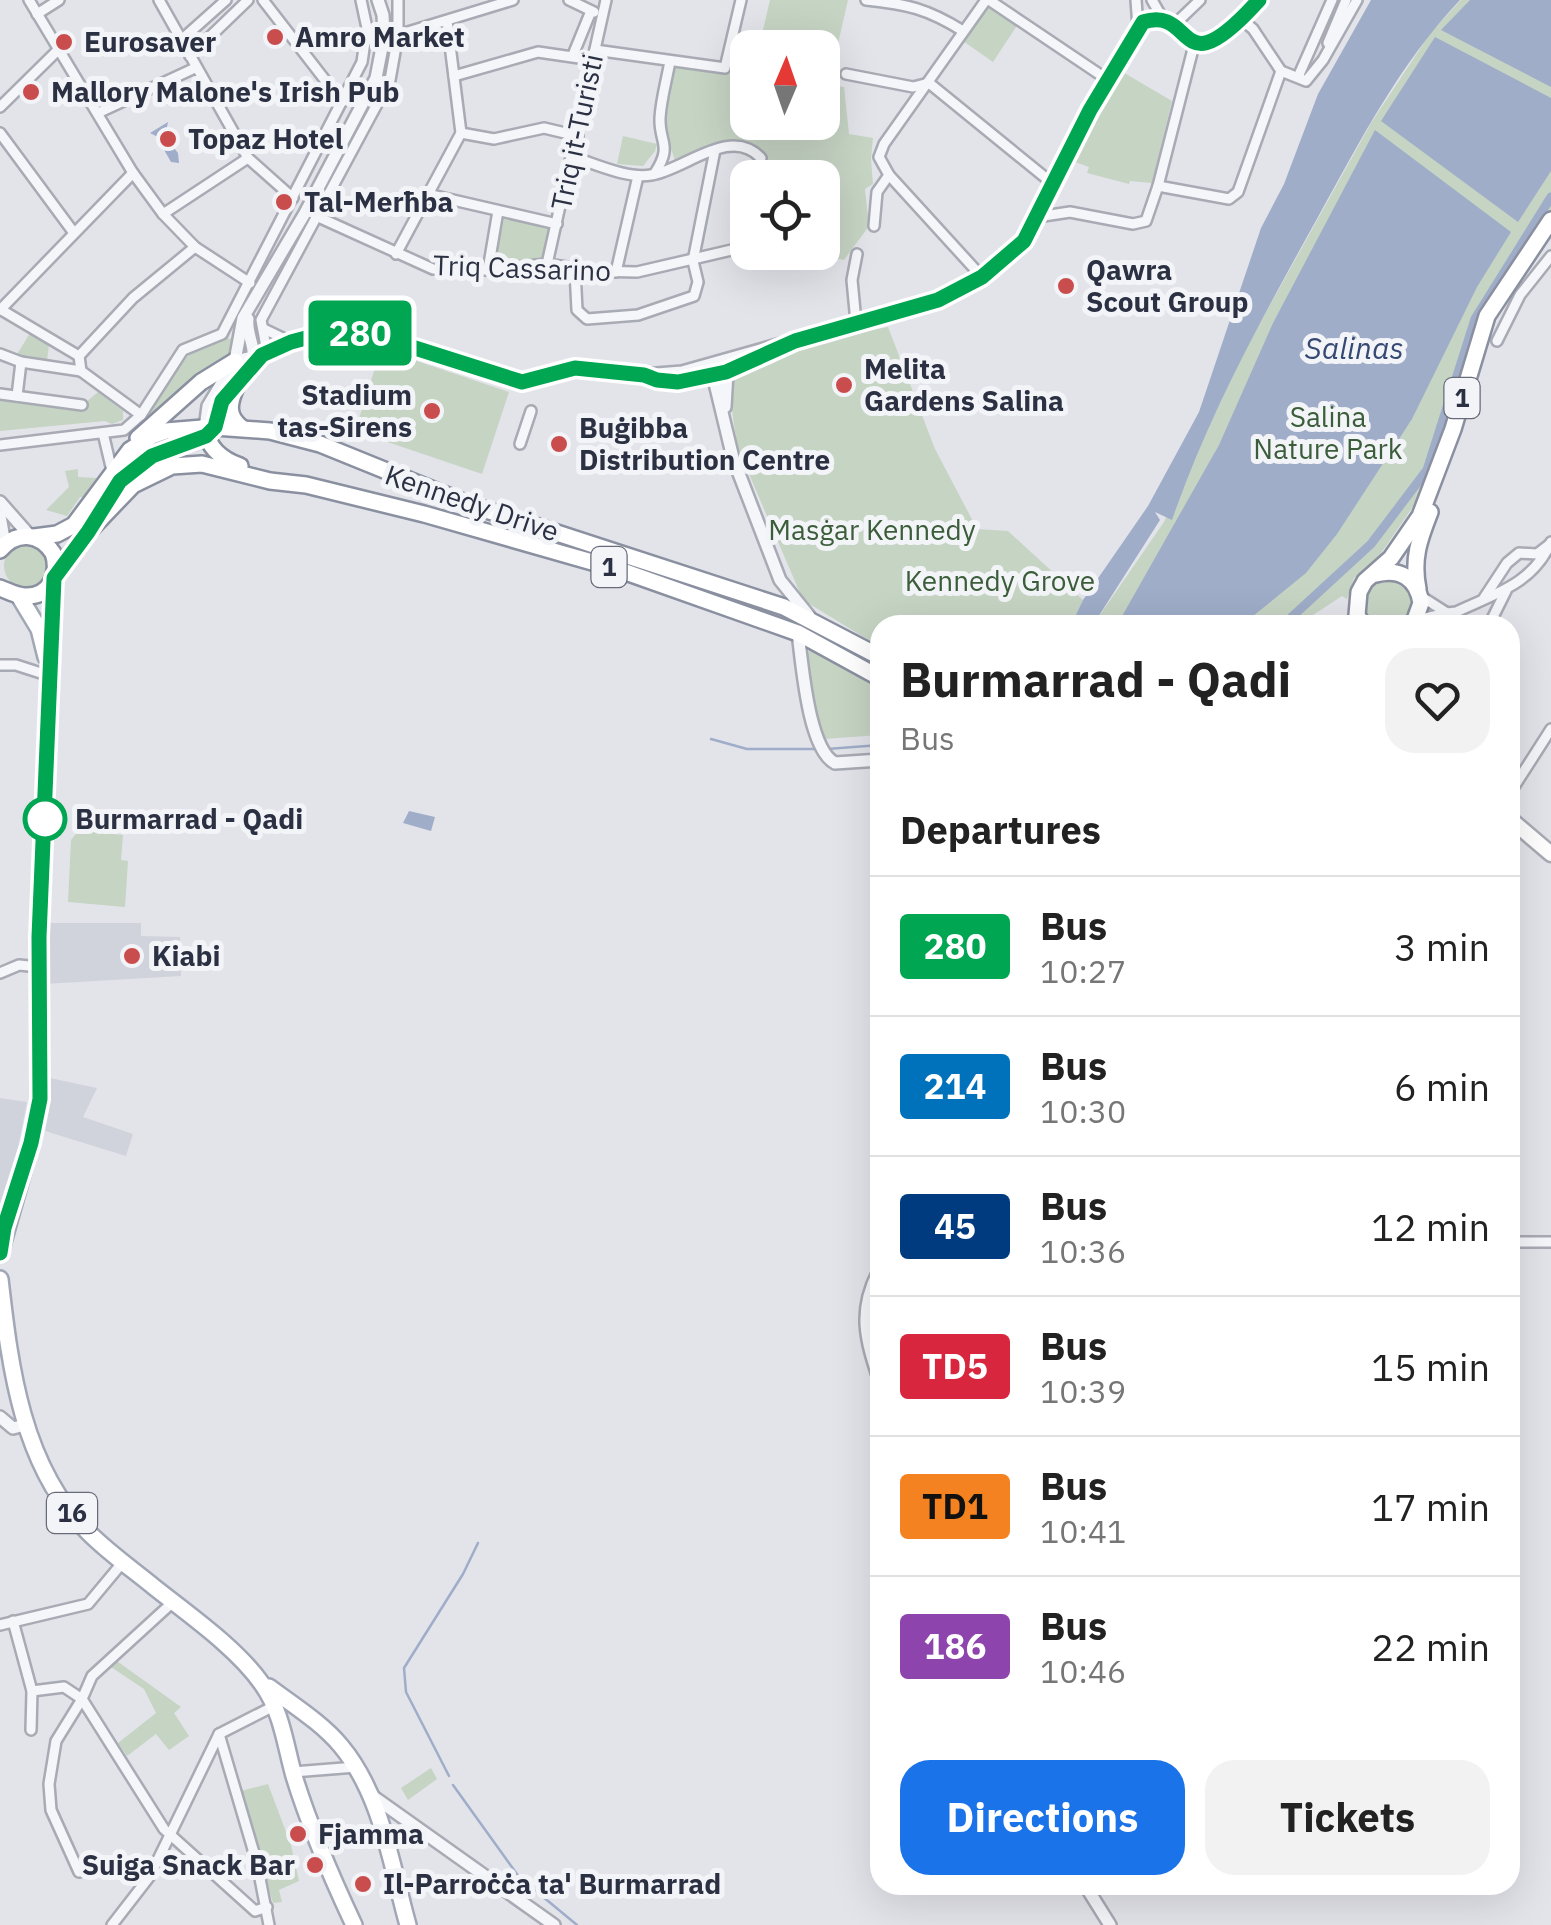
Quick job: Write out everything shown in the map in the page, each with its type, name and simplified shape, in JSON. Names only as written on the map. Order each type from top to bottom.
[{"type":"main road","name":"1","points":[[1349,615],[1358,604],[1359,592],[1392,558],[1420,516],[1453,429],[1487,316],[1551,220]]},
{"type":"main road","name":"1","points":[[1416,615],[1419,592],[1413,566],[1417,546],[1453,454],[1497,311],[1551,231]]},
{"type":"main road","points":[[130,450],[142,431],[157,418],[201,382],[236,361]]},
{"type":"main road","points":[[241,381],[230,409],[242,428]]},
{"type":"main road","name":"Kennedy Drive","points":[[32,536],[57,534],[74,525],[130,450],[152,436],[166,431],[242,428],[281,433],[320,444],[468,504],[766,601],[812,619],[870,652]]},
{"type":"main road","points":[[88,532],[108,497],[132,470],[152,456],[209,430],[224,460],[325,489]]},
{"type":"main road","name":"Kennedy Drive","points":[[55,575],[88,532],[133,486],[172,466],[202,464],[270,481],[325,489],[620,570],[798,633],[870,673]]},
{"type":"main road","name":"1","points":[[1,549],[18,537],[32,536]]},
{"type":"main road","points":[[0,1252],[40,1099],[39,967],[55,575],[53,553],[32,536]]},
{"type":"main road","points":[[1372,576],[1401,573],[1419,592]]},
{"type":"main road","name":"1","points":[[7,589],[36,595],[55,575]]},
{"type":"main road","points":[[7,589],[40,629],[50,676]]},
{"type":"main road","points":[[1357,615],[1358,604]]},
{"type":"main road","points":[[1520,828],[1551,854]]},
{"type":"main road","name":"16","points":[[0,1279],[24,1425],[36,1455],[65,1504],[88,1532],[339,1744],[370,1795],[408,1925]]},
{"type":"main road","name":"16","points":[[258,1679],[276,1705],[321,1856],[354,1925]]},
{"type":"street","points":[[29,0],[132,174],[163,214],[196,247],[250,283]]},
{"type":"street","points":[[37,14],[59,0]]},
{"type":"street","points":[[159,0],[248,158],[293,198]]},
{"type":"street","points":[[180,40],[226,0]]},
{"type":"street","points":[[190,56],[248,0]]},
{"type":"street","points":[[264,0],[342,102]]},
{"type":"street","points":[[3,443],[124,430],[141,415],[183,350],[222,334],[362,62],[366,44],[361,0]]},
{"type":"street","points":[[209,430],[212,396],[236,361],[240,326],[376,78],[384,37],[378,0]]},
{"type":"street","points":[[209,430],[222,401],[262,354],[261,320],[390,80],[398,35],[398,0]]},
{"type":"street","points":[[398,35],[512,0]]},
{"type":"street","points":[[569,0],[602,17]]},
{"type":"street","name":"Triq it-Turisti","points":[[548,264],[606,0]]},
{"type":"street","points":[[454,76],[538,52],[725,68],[741,0]]},
{"type":"street","points":[[866,0],[912,5],[936,14],[963,32]]},
{"type":"street","points":[[982,277],[889,175],[878,158],[884,144],[988,0],[1108,80]]},
{"type":"street","points":[[1136,0],[1138,28]]},
{"type":"street","points":[[1152,0],[1169,24],[1194,45],[1208,45],[1259,0]]},
{"type":"street","points":[[644,375],[678,382],[795,341],[938,300],[982,277],[1014,252],[1037,217],[1138,28],[1150,20],[1169,24],[1200,0]]},
{"type":"street","points":[[1298,77],[1332,0]]},
{"type":"street","points":[[1322,60],[1346,0]]},
{"type":"street","points":[[1242,19],[1281,71],[1306,81],[1357,0]]},
{"type":"street","name":"Triq it-Turisti","points":[[573,54],[590,10]]},
{"type":"street","points":[[396,254],[461,133],[447,21]]},
{"type":"street","points":[[1037,217],[1070,212],[1133,224],[1146,221],[1194,45]]},
{"type":"street","points":[[0,107],[59,49]]},
{"type":"street","points":[[654,175],[663,160],[665,142],[659,121],[670,61]]},
{"type":"street","points":[[98,113],[195,68]]},
{"type":"street","points":[[1158,186],[1229,200],[1240,190],[1281,71]]},
{"type":"street","points":[[846,74],[913,86],[929,83],[1052,183]]},
{"type":"street","points":[[461,133],[494,139],[544,128],[578,136]]},
{"type":"street","points":[[0,133],[74,233]]},
{"type":"street","points":[[573,157],[638,176],[654,175],[726,145],[754,150],[760,160]]},
{"type":"street","points":[[576,270],[577,310],[586,319],[624,317],[694,296],[698,282],[693,261],[715,150]]},
{"type":"street","points":[[163,214],[248,158]]},
{"type":"street","points":[[79,356],[0,309],[132,174]]},
{"type":"street","points":[[874,226],[877,192],[889,175]]},
{"type":"street","points":[[616,272],[638,176]]},
{"type":"street","points":[[427,194],[557,224]]},
{"type":"street","points":[[488,270],[498,211]]},
{"type":"street","name":"Triq Cassarino","points":[[316,216],[433,270],[548,264],[576,270],[636,272],[730,251]]},
{"type":"street","points":[[79,356],[132,298],[196,247]]},
{"type":"street","points":[[856,322],[852,280],[857,254]]},
{"type":"street","points":[[1497,341],[1520,295],[1551,256]]},
{"type":"street","points":[[250,310],[248,340],[262,354]]},
{"type":"street","points":[[264,329],[291,342]]},
{"type":"street","points":[[236,361],[321,334],[374,335],[522,382],[575,368],[644,375],[721,368]]},
{"type":"street","points":[[0,354],[21,362],[81,371],[141,415]]},
{"type":"street","points":[[79,356],[81,371]]},
{"type":"street","points":[[17,396],[21,362]]},
{"type":"street","points":[[721,368],[726,436],[780,580],[812,619]]},
{"type":"street","points":[[0,394],[82,405]]},
{"type":"street","points":[[520,444],[531,411]]},
{"type":"street","points":[[103,433],[112,472]]},
{"type":"street","points":[[0,502],[32,536]]},
{"type":"street","points":[[0,516],[1,549]]},
{"type":"street","points":[[1441,615],[1520,584],[1544,558],[1551,543]]},
{"type":"street","points":[[1484,598],[1506,563],[1519,552],[1537,554],[1551,543]]},
{"type":"street","points":[[766,601],[775,594],[780,580]]},
{"type":"street","points":[[1419,592],[1433,607],[1447,613]]},
{"type":"street","points":[[1491,615],[1501,592]]},
{"type":"street","points":[[798,633],[810,713],[824,754],[835,763],[870,761]]},
{"type":"street","points":[[0,665],[16,665],[50,676]]},
{"type":"street","points":[[1520,778],[1551,729]]},
{"type":"street","points":[[0,973],[20,965],[39,967]]},
{"type":"street","points":[[1520,1242],[1551,1242]]},
{"type":"street","points":[[870,1287],[865,1313],[870,1350]]},
{"type":"street","points":[[0,1387],[15,1376]]},
{"type":"street","points":[[0,1416],[13,1428],[24,1425]]},
{"type":"street","points":[[0,1625],[88,1604],[124,1562]]},
{"type":"street","points":[[79,1872],[51,1810],[49,1784],[56,1740],[92,1676],[173,1602]]},
{"type":"street","points":[[13,1621],[32,1692],[31,1730]]},
{"type":"street","points":[[32,1692],[64,1686],[82,1699],[170,1834],[255,1911],[267,1907]]},
{"type":"street","points":[[134,1925],[116,1922],[150,1876],[219,1734],[276,1705]]},
{"type":"street","points":[[219,1734],[257,1864],[269,1925]]},
{"type":"street","points":[[208,1755],[224,1755]]},
{"type":"street","points":[[293,1772],[356,1767]]},
{"type":"street","points":[[370,1795],[554,1925]]},
{"type":"street","points":[[382,1830],[392,1821],[406,1820]]},
{"type":"street","points":[[1090,1895],[1110,1925]]},
{"type":"shaded area","points":[[45,923],[141,923],[141,936],[180,937],[181,976],[44,984]]},
{"type":"shaded area","points":[[50,1078],[97,1088],[83,1117],[133,1134],[126,1156],[45,1131]]},
{"type":"shaded area","points":[[0,1098],[27,1102],[15,1163],[0,1208]]},
{"type":"green space","points":[[770,0],[848,0],[840,35],[840,30],[763,30]]},
{"type":"green space","name":"Salina Nature Park","points":[[1461,0],[1551,0],[1551,212],[1506,280],[1423,492],[1373,565],[1354,578],[1347,599],[1342,596],[1313,615],[1100,615],[1164,522],[1244,352],[1371,123],[1431,32]]},
{"type":"green space","points":[[993,7],[1018,24],[993,62],[963,41],[985,8]]},
{"type":"green space","points":[[673,64],[723,74],[730,70],[733,140],[709,145],[675,161],[664,116]]},
{"type":"green space","points":[[1121,71],[1172,101],[1152,183],[1129,184],[1087,173],[1089,167],[1069,160]]},
{"type":"green space","points":[[840,86],[844,87],[849,134],[873,138],[873,184],[865,189],[869,226],[844,260],[840,259],[840,160],[765,160],[766,156],[756,147],[733,140],[840,140]]},
{"type":"green space","points":[[623,136],[657,144],[643,166],[617,164]]},
{"type":"green space","points":[[504,219],[552,228],[545,256],[532,265],[494,267]]},
{"type":"green space","name":"Masġar Kennedy","points":[[888,327],[935,449],[977,529],[1008,531],[1083,600],[1076,615],[870,615],[870,641],[803,600],[737,446],[729,389],[740,370],[823,339]]},
{"type":"green space","points":[[30,333],[49,345],[47,361],[16,356]]},
{"type":"green space","points":[[224,337],[235,340],[232,355],[151,415],[147,412],[190,353],[221,342]]},
{"type":"green space","name":"Stadium tas-Sirens","points":[[381,349],[509,392],[482,474],[355,431]]},
{"type":"green space","points":[[98,392],[123,411],[123,420],[112,424],[105,421],[0,431],[0,398],[84,410],[85,403]]},
{"type":"green space","points":[[78,469],[78,477],[97,478],[85,497],[80,497],[67,516],[46,510],[69,487],[65,471]]},
{"type":"green space","points":[[26,544],[42,550],[48,566],[42,582],[26,588],[10,582],[4,566],[10,550]]},
{"type":"green space","points":[[1379,580],[1397,580],[1411,594],[1409,615],[1365,612],[1365,594]]},
{"type":"green space","points":[[809,649],[870,682],[870,736],[824,739],[809,695]]},
{"type":"green space","points":[[79,830],[123,835],[121,860],[128,861],[125,907],[68,902],[71,840]]},
{"type":"green space","points":[[114,1659],[181,1707],[174,1713],[189,1736],[169,1750],[156,1734],[127,1756],[118,1743],[156,1713],[144,1689],[108,1665]]},
{"type":"green space","points":[[431,1768],[437,1779],[408,1800],[401,1788]]},
{"type":"green space","points":[[268,1784],[291,1845],[299,1881],[279,1890],[282,1902],[273,1903],[241,1791]]},
{"type":"water","points":[[1371,0],[1460,0],[1418,50],[1349,160],[1238,366],[1172,520],[1155,512],[1160,520],[1099,615],[1076,615],[1148,506],[1199,412],[1261,228],[1284,184],[1318,94]]},
{"type":"water","points":[[1470,0],[1551,0],[1551,87],[1441,30]]},
{"type":"water","points":[[1435,37],[1551,98],[1551,171],[1518,222],[1381,121]]},
{"type":"water","points":[[168,122],[165,137],[178,153],[179,163],[171,162],[162,139],[150,133]]},
{"type":"water","name":"Salinas","points":[[1375,130],[1511,232],[1477,287],[1412,419],[1337,534],[1306,573],[1254,615],[1123,615],[1219,445],[1273,323]]},
{"type":"water","points":[[409,811],[435,817],[431,831],[403,823]]},
{"type":"waterway","points":[[1294,615],[1371,544],[1427,470],[1475,319],[1551,197]]},
{"type":"waterway","points":[[711,739],[747,749],[819,749]]},
{"type":"waterway","points":[[827,749],[870,746]]},
{"type":"waterway","points":[[449,1776],[406,1692],[404,1668],[478,1543]]},
{"type":"waterway","points":[[453,1785],[519,1877],[577,1925]]},
{"type":"bus line","name":"280","points":[[0,1253],[40,1099],[39,937],[54,578],[120,481],[152,456],[206,436],[215,427],[222,401],[262,355],[321,334],[374,335],[510,381],[539,379],[575,368],[678,382],[726,372],[795,341],[938,300],[982,277],[1024,241],[1090,110],[1143,22],[1164,21],[1194,45],[1208,45],[1222,37],[1259,0]]},
{"type":"place","name":"Amro Market","points":[[275,37]]},
{"type":"place","name":"Eurosaver","points":[[64,42]]},
{"type":"place","name":"Mallory Malone's Irish Pub","points":[[31,92]]},
{"type":"place","name":"Topaz Hotel","points":[[168,139]]},
{"type":"place","name":"Tal-Merħba","points":[[284,202]]},
{"type":"place","name":"Qawra Scout Group","points":[[1066,286]]},
{"type":"place","name":"Melita Gardens Salina","points":[[844,385]]},
{"type":"place","name":"Stadium tas-Sirens","points":[[432,411]]},
{"type":"place","name":"Buġibba Distribution Centre","points":[[559,444]]},
{"type":"place","name":"Burmarrad - Qadi","points":[[45,819]]},
{"type":"place","name":"Kiabi","points":[[132,956]]},
{"type":"place","name":"Fjamma","points":[[298,1834]]},
{"type":"place","name":"Suiga Snack Bar","points":[[315,1865]]},
{"type":"place","name":"Il-Parroċċa ta' Burmarrad","points":[[363,1884]]},
{"type":"park label","name":"Kennedy Grove","points":[[1000,581]]}]
